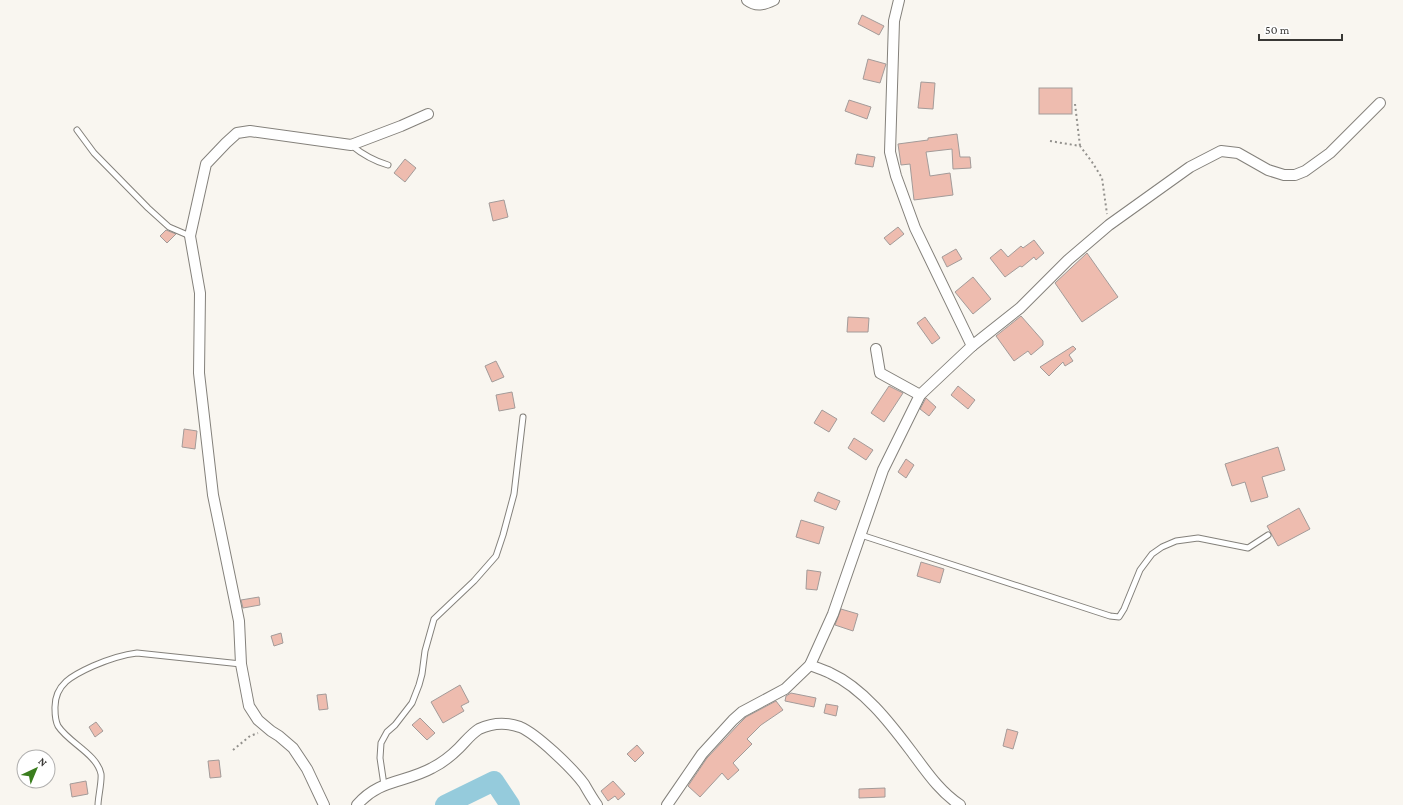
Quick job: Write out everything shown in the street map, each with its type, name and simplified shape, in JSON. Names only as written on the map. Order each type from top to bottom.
[{"type":"street","points":[[747,0],[752,4],[760,5],[774,0]]},
{"type":"street","points":[[899,0],[894,21],[890,152],[896,176],[915,228],[972,346]]},
{"type":"street","points":[[667,805],[702,754],[733,720],[742,712],[785,689],[810,665],[833,614],[883,470],[920,395],[972,346],[1020,308],[1068,260],[1109,225],[1190,167],[1221,150],[1238,153],[1260,166],[1284,174],[1295,175],[1305,171],[1330,153],[1380,103]]},
{"type":"street","points":[[324,805],[306,769],[293,748],[258,720],[250,706],[241,664],[239,621],[213,495],[199,373],[200,293],[190,236],[206,164],[237,133],[250,131],[351,145],[428,114]]},
{"type":"street","points":[[876,349],[880,373],[920,395]]},
{"type":"street","points":[[810,665],[831,673],[853,687],[863,696],[894,728],[936,785],[960,805]]},
{"type":"street","points":[[357,805],[369,793],[384,785],[430,769],[443,762],[478,730],[490,725],[504,724],[521,728],[531,733],[548,747],[583,783],[597,805]]},
{"type":"lane","points":[[77,130],[94,152],[148,208],[169,227],[190,236]]},
{"type":"lane","points":[[351,145],[359,152],[378,162],[388,165]]},
{"type":"lane","points":[[384,785],[380,758],[381,743],[387,732],[395,725],[412,703],[422,674],[425,651],[434,619],[474,581],[496,556],[514,494],[523,417]]},
{"type":"lane","points":[[861,535],[1110,616],[1119,617],[1124,609],[1140,570],[1152,554],[1162,547],[1176,541],[1198,538],[1248,548],[1268,535]]},
{"type":"lane","points":[[98,805],[101,774],[95,762],[59,728],[55,720],[55,701],[61,687],[72,676],[109,659],[136,653],[241,664]]},
{"type":"path","points":[[1075,104],[1080,146],[1102,178],[1109,225]]},
{"type":"path","points":[[1050,141],[1080,146]]},
{"type":"path","points":[[233,750],[250,736],[257,733],[271,731]]},
{"type":"building","points":[[862,15],[884,26],[879,35],[858,24]]},
{"type":"building","points":[[868,59],[886,64],[880,83],[863,79]]},
{"type":"building","points":[[921,82],[935,83],[933,109],[918,108]]},
{"type":"building","points":[[1039,88],[1072,88],[1072,114],[1039,114]]},
{"type":"building","points":[[849,100],[871,107],[867,119],[845,111]]},
{"type":"building","points":[[957,134],[960,157],[970,157],[971,168],[953,169],[952,149],[926,152],[930,176],[950,173],[953,195],[914,200],[910,164],[901,165],[898,144]]},
{"type":"building","points":[[857,154],[875,157],[873,167],[855,164]]},
{"type":"building","points":[[405,159],[416,168],[405,182],[394,173]]},
{"type":"building","points":[[504,200],[508,217],[493,221],[489,203]]},
{"type":"building","points":[[898,227],[904,234],[890,245],[884,238]]},
{"type":"building","points":[[166,230],[176,234],[167,243],[160,236]]},
{"type":"building","points":[[1034,240],[1044,253],[1036,260],[1034,257],[1022,267],[1020,266],[1005,277],[990,258],[1001,249],[1008,257],[1021,246],[1023,248]]},
{"type":"building","points":[[956,249],[962,259],[947,267],[942,257]]},
{"type":"building","points":[[1087,253],[1118,297],[1082,322],[1055,283]]},
{"type":"building","points":[[973,277],[991,299],[973,314],[955,292]]},
{"type":"building","points":[[1021,316],[1043,341],[1043,345],[1031,355],[1028,351],[1014,361],[996,336]]},
{"type":"building","points":[[848,317],[869,318],[868,332],[847,332]]},
{"type":"building","points":[[925,317],[940,338],[932,344],[917,323]]},
{"type":"building","points":[[1073,346],[1076,349],[1069,355],[1073,361],[1065,366],[1063,362],[1049,376],[1040,367]]},
{"type":"building","points":[[496,361],[504,377],[492,382],[485,366]]},
{"type":"building","points":[[889,386],[903,393],[884,422],[871,413]]},
{"type":"building","points":[[958,386],[975,400],[968,409],[951,395]]},
{"type":"building","points":[[512,392],[515,408],[499,411],[496,395]]},
{"type":"building","points":[[926,398],[936,407],[929,416],[920,409]]},
{"type":"building","points":[[822,410],[837,419],[829,432],[814,423]]},
{"type":"building","points":[[184,429],[197,431],[195,449],[182,447]]},
{"type":"building","points":[[854,438],[873,450],[866,460],[848,448]]},
{"type":"building","points":[[1278,447],[1285,470],[1262,477],[1268,497],[1251,502],[1245,482],[1232,486],[1225,464]]},
{"type":"building","points":[[906,459],[914,465],[906,478],[898,472]]},
{"type":"building","points":[[818,492],[840,501],[836,510],[814,501]]},
{"type":"building","points":[[1299,508],[1310,529],[1278,546],[1267,526]]},
{"type":"building","points":[[801,520],[824,527],[819,544],[796,537]]},
{"type":"building","points":[[921,562],[944,569],[940,583],[917,576]]},
{"type":"building","points":[[807,570],[821,572],[817,590],[806,589]]},
{"type":"building","points":[[259,597],[260,605],[243,608],[241,600]]},
{"type":"building","points":[[841,609],[858,614],[853,631],[835,625]]},
{"type":"building","points":[[281,633],[283,643],[274,646],[271,636]]},
{"type":"building","points":[[460,685],[469,702],[461,706],[464,711],[443,723],[431,702]]},
{"type":"building","points":[[791,693],[816,698],[814,707],[785,701],[786,696]]},
{"type":"building","points":[[326,694],[328,709],[319,710],[317,695]]},
{"type":"building","points":[[776,701],[783,710],[761,725],[747,739],[752,744],[733,763],[739,770],[728,780],[722,773],[700,797],[688,786],[707,758],[746,717]]},
{"type":"building","points":[[826,704],[838,706],[836,716],[824,713]]},
{"type":"building","points":[[420,718],[435,733],[427,740],[412,725]]},
{"type":"building","points":[[96,722],[103,731],[95,737],[89,727]]},
{"type":"building","points":[[1007,729],[1018,732],[1013,749],[1003,746]]},
{"type":"building","points":[[637,745],[644,753],[635,762],[627,754]]},
{"type":"building","points":[[219,760],[221,777],[210,778],[208,761]]},
{"type":"building","points":[[86,781],[88,794],[72,797],[70,784]]},
{"type":"building","points":[[613,781],[625,794],[618,800],[615,796],[608,801],[601,791]]},
{"type":"building","points":[[885,788],[885,797],[859,798],[859,789]]},
{"type":"waterway","points":[[445,805],[494,781],[510,805]]}]
